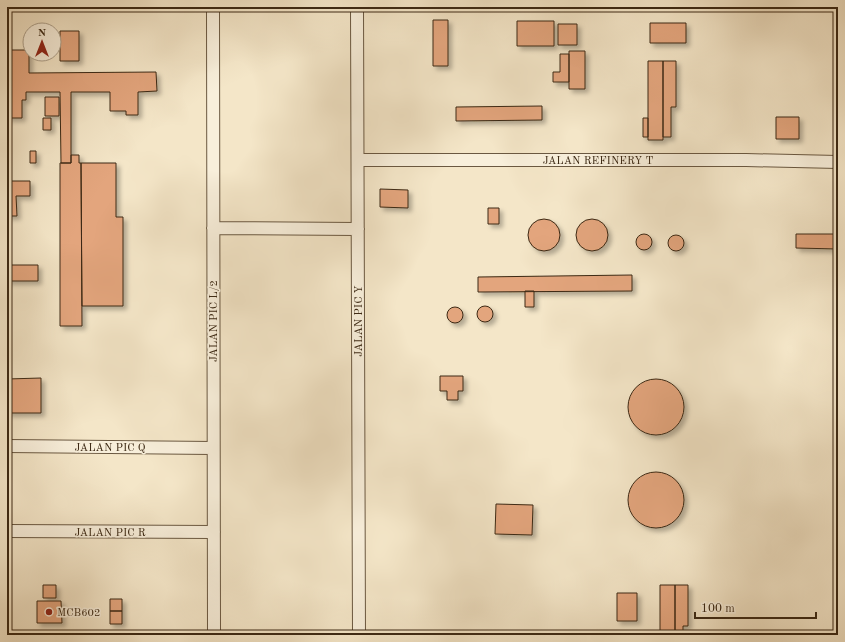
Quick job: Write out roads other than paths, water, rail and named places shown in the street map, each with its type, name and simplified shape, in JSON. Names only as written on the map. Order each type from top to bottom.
[{"type":"street","name":"JALAN PIC L/2","points":[[213,7],[214,635]]},
{"type":"street","name":"JALAN PIC Y","points":[[357,7],[359,635]]},
{"type":"street","name":"JALAN REFINERY T","points":[[358,160],[746,160],[838,162]]},
{"type":"street","points":[[213,228],[358,229]]},
{"type":"street","name":"JALAN PIC Q","points":[[7,446],[213,448]]},
{"type":"street","name":"JALAN PIC R","points":[[7,531],[214,532]]},
{"type":"place","name":"MCB602","points":[[49,612]]}]
